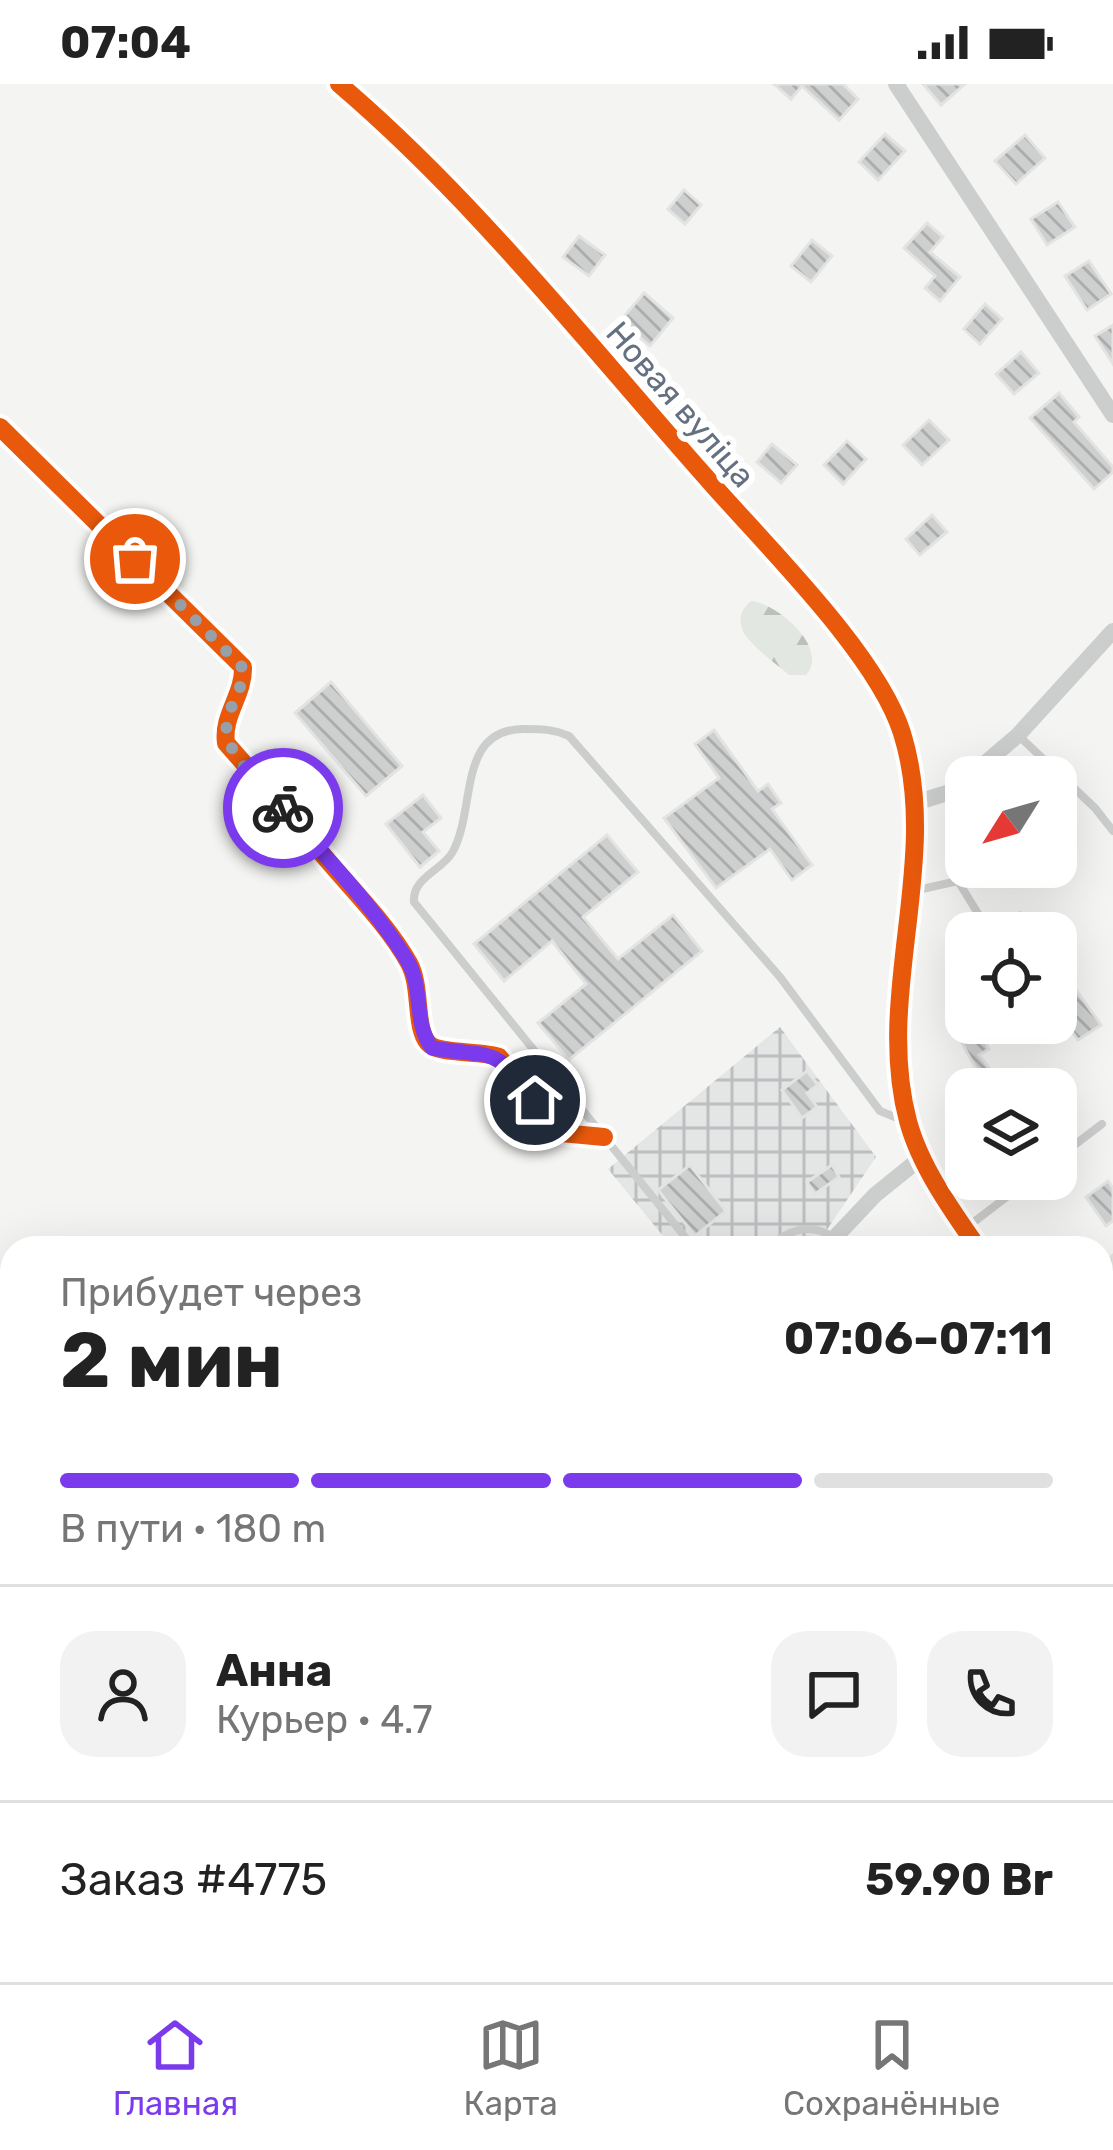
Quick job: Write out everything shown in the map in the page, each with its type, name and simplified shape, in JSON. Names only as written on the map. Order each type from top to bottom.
[{"type":"street","name":"Новая вуліца","points":[[339,84],[446,183],[850,645],[884,694],[902,733],[915,803],[899,1053],[908,1121],[922,1157],[969,1236]]},
{"type":"street","points":[[896,84],[1113,415]]},
{"type":"street","points":[[0,427],[243,668],[244,678],[226,721],[226,743],[379,920],[409,963],[418,984],[424,1035],[432,1048],[486,1052],[499,1058],[561,1133],[604,1137]]},
{"type":"street","points":[[995,756],[1113,631]]},
{"type":"street","points":[[915,803],[945,791]]},
{"type":"street","points":[[837,1236],[875,1195],[922,1157]]},
{"type":"lane","points":[[684,1236],[413,902],[416,887],[454,849],[480,749],[495,733],[553,729],[569,736],[780,977],[880,1111],[908,1121]]},
{"type":"lane","points":[[1018,736],[1113,831]]},
{"type":"lane","points":[[912,891],[945,884]]},
{"type":"lane","points":[[1077,1143],[1102,1124]]},
{"type":"lane","points":[[974,1236],[1009,1200]]},
{"type":"lane","points":[[784,1236],[792,1230],[821,1229],[826,1236]]},
{"type":"shaded area","points":[[780,1027],[876,1157],[821,1236],[663,1236],[608,1169]]},
{"type":"green space","points":[[751,601],[774,610],[798,629],[811,653],[806,675],[789,675],[750,641],[740,621]]},
{"type":"building","points":[[774,84],[843,84],[858,99],[839,120],[802,86],[791,99]]},
{"type":"building","points":[[923,84],[965,84],[941,105]]},
{"type":"building","points":[[885,134],[905,151],[878,180],[859,162]]},
{"type":"building","points":[[1025,135],[1045,158],[1016,184],[995,161]]},
{"type":"building","points":[[684,190],[701,205],[685,224],[668,209]]},
{"type":"building","points":[[1058,202],[1075,227],[1047,245],[1031,219]]},
{"type":"building","points":[[927,223],[943,237],[930,252],[960,277],[940,301],[925,288],[935,276],[904,248]]},
{"type":"building","points":[[579,236],[605,255],[589,276],[563,257]]},
{"type":"building","points":[[812,240],[832,256],[811,282],[791,266]]},
{"type":"building","points":[[1089,261],[1111,294],[1087,310],[1065,276]]},
{"type":"building","points":[[644,293],[673,318],[650,346],[620,321]]},
{"type":"building","points":[[985,304],[1002,319],[980,344],[964,329]]},
{"type":"building","points":[[1113,325],[1113,364],[1095,336]]},
{"type":"building","points":[[1021,352],[1039,373],[1014,394],[996,374]]},
{"type":"building","points":[[1059,393],[1079,417],[1074,422],[1113,467],[1094,489],[1030,418]]},
{"type":"building","points":[[929,420],[949,440],[922,465],[903,445]]},
{"type":"building","points":[[847,441],[866,459],[843,484],[824,465]]},
{"type":"building","points":[[772,444],[797,465],[781,483],[757,462]]},
{"type":"building","points":[[932,515],[947,532],[920,555],[906,539]]},
{"type":"building","points":[[331,682],[402,766],[366,796],[295,713]]},
{"type":"building","points":[[714,730],[758,791],[768,784],[781,803],[772,809],[812,865],[792,880],[770,849],[716,888],[664,818],[719,778],[695,744]]},
{"type":"building","points":[[423,795],[441,818],[423,832],[439,851],[420,867],[386,824]]},
{"type":"building","points":[[607,835],[638,872],[583,917],[618,959],[673,915],[702,951],[569,1060],[538,1023],[586,984],[552,941],[504,981],[474,944]]},
{"type":"building","points":[[1077,991],[1101,1025],[1077,1039]]},
{"type":"building","points":[[963,1044],[986,1044],[989,1049],[979,1055],[989,1068],[976,1068]]},
{"type":"building","points":[[807,1071],[818,1085],[807,1093],[817,1107],[802,1118],[782,1090]]},
{"type":"building","points":[[690,1165],[726,1211],[695,1236],[658,1190]]},
{"type":"building","points":[[832,1165],[839,1177],[815,1194],[807,1182]]},
{"type":"building","points":[[1108,1181],[1113,1188],[1113,1221],[1106,1226],[1086,1197]]},
{"type":"cycle path","points":[[339,84],[389,128],[528,273],[815,599],[889,702],[902,733],[912,781],[915,830],[898,1024],[900,1073],[908,1121],[920,1155],[970,1236]]},
{"type":"cycle path","points":[[0,427],[243,667],[226,743],[401,950],[413,973],[428,1043],[499,1057],[561,1133],[604,1137]]},
{"type":"way so far","points":[[135,559],[243,668],[244,678],[226,721],[226,743],[283,808]]},
{"type":"route","points":[[283,808],[379,920],[409,963],[418,984],[424,1035],[432,1048],[486,1052],[499,1058],[535,1100]]}]
